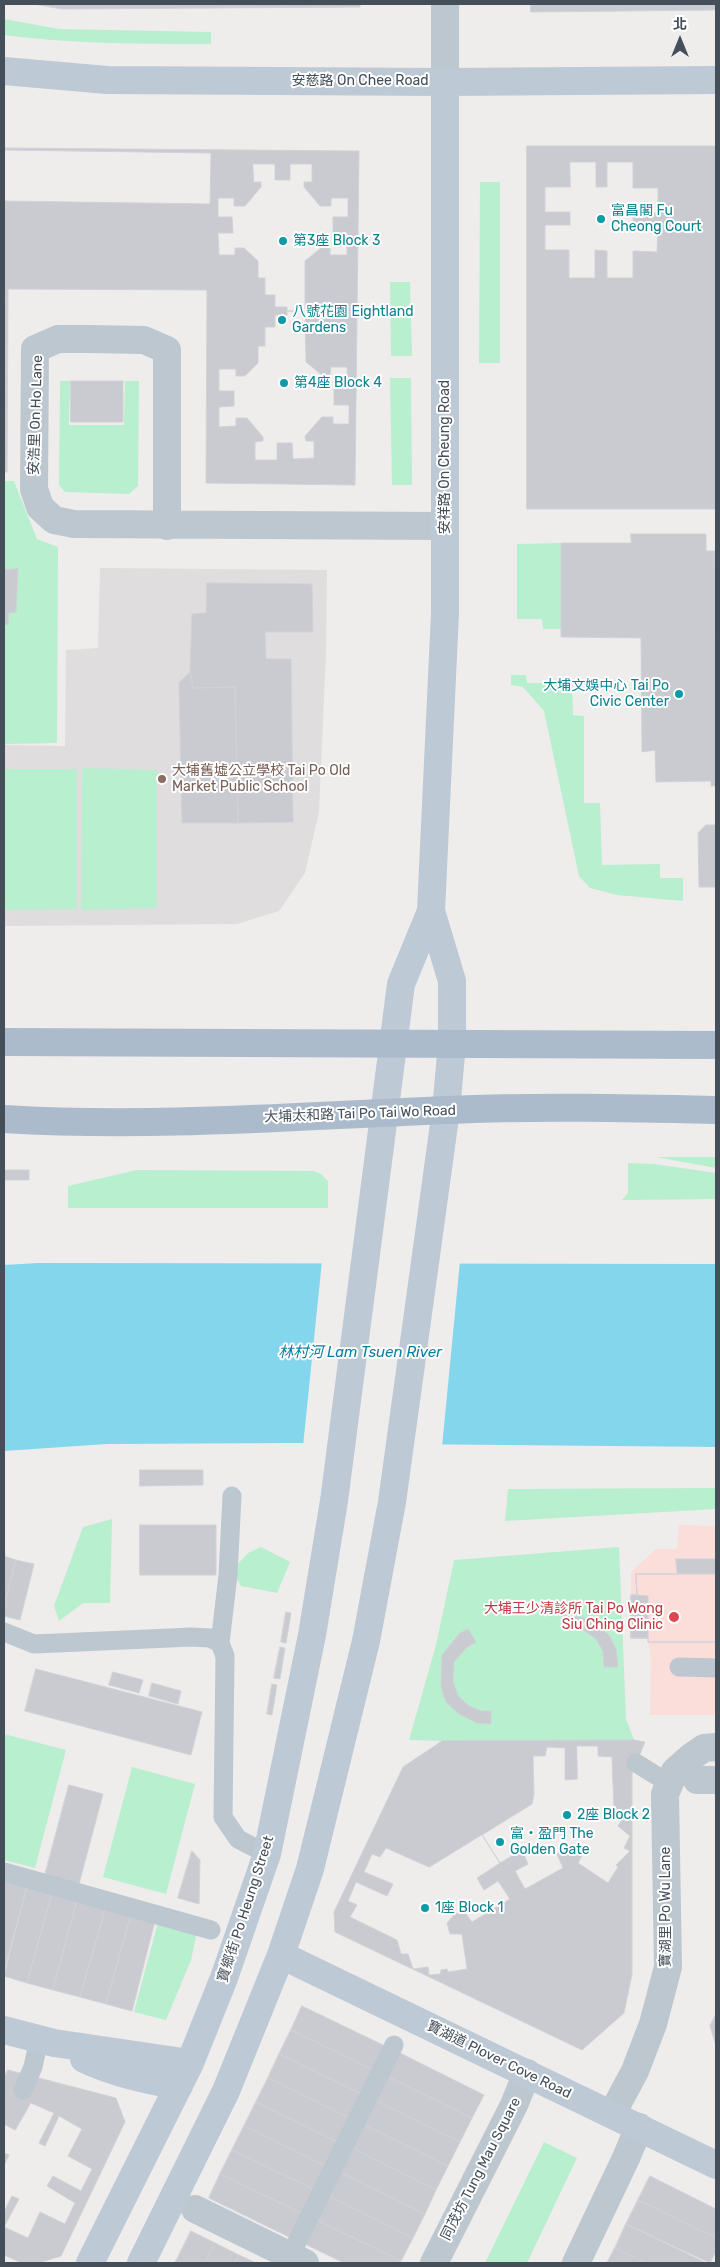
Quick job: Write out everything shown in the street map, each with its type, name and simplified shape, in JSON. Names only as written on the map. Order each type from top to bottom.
[{"type":"main road","name":"安慈路 On Chee Road","points":[[4,71],[107,80],[445,82],[716,80]]},
{"type":"main road","name":"安祥路 On Cheung Road","points":[[281,1955],[316,1851],[366,1641],[392,1502],[446,1110],[452,1044],[452,981],[431,911],[443,660],[445,526],[445,82]]},
{"type":"main road","name":"安祥路 On Cheung Road","points":[[377,1176],[401,984],[431,911]]},
{"type":"main road","points":[[4,1042],[716,1045]]},
{"type":"main road","name":"大埔太和路 Tai Po Tai Wo Road","points":[[4,1119],[64,1123],[384,1114],[522,1107],[716,1110]]},
{"type":"main road","name":"寶鄉街 Po Heung Street","points":[[90,2263],[184,2075],[224,1978],[267,1854],[312,1635],[334,1501],[377,1176]]},
{"type":"main road","points":[[141,2263],[212,2123],[281,1955]]},
{"type":"main road","name":"寶湖道 Plover Cove Road","points":[[281,1955],[716,2165]]},
{"type":"main road","points":[[4,2030],[47,2041],[96,2064],[149,2080],[184,2075]]},
{"type":"street","name":"安祥路 On Cheung Road","points":[[445,4],[445,82]]},
{"type":"street","name":"安浩里 On Ho Lane","points":[[167,526],[167,350],[144,340],[88,339],[58,339],[35,350],[34,489],[40,507],[54,520],[74,524],[167,526],[445,526]]},
{"type":"street","name":"寶湖里 Po Wu Lane","points":[[612,2114],[634,2071],[653,2024],[668,1967],[665,1794],[675,1772],[691,1757],[704,1748],[716,1747]]},
{"type":"street","name":"同茂坊 Tung Mau Square","points":[[434,2263],[514,2105],[528,2073]]},
{"type":"street","points":[[576,2263],[639,2127]]},
{"type":"street","points":[[195,2209],[298,2260]]},
{"type":"lane","points":[[232,1496],[228,1575],[220,1643],[226,1656],[223,1817],[238,1839],[267,1854]]},
{"type":"lane","points":[[4,1632],[34,1644],[192,1637],[210,1638],[220,1643]]},
{"type":"lane","points":[[679,1668],[716,1668]]},
{"type":"lane","points":[[636,1763],[670,1784]]},
{"type":"lane","points":[[4,1872],[211,1930]]},
{"type":"lane","points":[[23,2090],[47,2041]]},
{"type":"lane","points":[[298,2260],[394,2045]]},
{"type":"shaded area","name":"大埔舊墟公立學校 Tai Po Old Market Public School","points":[[100,568],[327,570],[326,652],[319,812],[305,873],[279,911],[237,924],[4,926],[4,745],[65,746],[66,650],[98,648]]},
{"type":"shaded area","name":"大埔王少清診所 Tai Po Wong Siu Ching Clinic","points":[[679,1525],[716,1526],[716,1715],[650,1715],[651,1660],[648,1639],[631,1638],[631,1572],[656,1549],[677,1549]]},
{"type":"green space","points":[[4,19],[59,29],[211,32],[211,44],[81,42],[4,35]]},
{"type":"green space","points":[[480,182],[500,182],[500,363],[479,363]]},
{"type":"green space","points":[[390,282],[410,282],[412,356],[391,356]]},
{"type":"green space","points":[[390,378],[411,378],[412,485],[392,485]]},
{"type":"green space","points":[[60,381],[70,381],[69,425],[124,425],[125,381],[139,381],[138,486],[129,494],[65,492],[59,485]]},
{"type":"green space","points":[[4,481],[14,481],[37,539],[58,547],[57,743],[4,744]]},
{"type":"green space","points":[[561,543],[561,629],[543,629],[542,619],[517,619],[517,544]]},
{"type":"green space","points":[[511,675],[526,675],[527,683],[572,683],[573,715],[584,716],[584,803],[600,803],[602,865],[660,864],[660,878],[683,878],[683,901],[617,895],[590,888],[579,876],[544,711],[523,687],[511,685]]},
{"type":"green space","points":[[82,768],[157,770],[157,908],[81,910]]},
{"type":"green space","points":[[4,769],[77,769],[77,909],[4,910]]},
{"type":"green space","points":[[656,1157],[716,1157],[716,1168]]},
{"type":"green space","points":[[628,1163],[654,1164],[716,1173],[716,1199],[622,1200],[628,1193]]},
{"type":"green space","points":[[137,1170],[313,1171],[321,1174],[328,1181],[328,1208],[68,1208],[68,1186]]},
{"type":"green space","points":[[716,1488],[716,1509],[505,1521],[508,1489]]},
{"type":"green space","points":[[112,1519],[110,1603],[83,1603],[59,1621],[54,1606],[83,1527]]},
{"type":"green space","points":[[261,1547],[290,1562],[277,1593],[241,1586],[236,1577],[235,1567],[248,1553]]},
{"type":"green space","points":[[619,1547],[626,1719],[634,1740],[474,1742],[409,1740],[436,1645],[454,1560]]},
{"type":"green space","points":[[4,1734],[66,1750],[35,1868],[4,1860]]},
{"type":"green space","points":[[132,1767],[195,1784],[166,1894],[103,1877]]},
{"type":"green space","points":[[158,1922],[197,1932],[191,1960],[166,2020],[134,2012]]},
{"type":"green space","points":[[544,2142],[577,2158],[527,2263],[485,2263]]},
{"type":"water","name":"林村河 Lam Tsuen River","points":[[38,1263],[716,1264],[716,1447],[294,1443],[107,1444],[4,1451],[4,1265]]},
{"type":"pier","points":[[322,1261],[460,1261],[442,1447],[303,1446]]},
{"type":"building","points":[[34,4],[360,4],[360,7],[62,9]]},
{"type":"building","points":[[531,4],[716,4],[716,10],[531,12]]},
{"type":"building","points":[[527,146],[716,146],[716,509],[527,509]]},
{"type":"building","name":"八號花園 Eightland Gardens","points":[[4,148],[359,151],[355,485],[206,483],[207,290],[8,289],[7,472],[4,472]]},
{"type":"building","points":[[4,150],[211,153],[210,204],[4,201]]},
{"type":"building","name":"富昌閣 Fu Cheong Court","points":[[570,162],[596,162],[596,187],[607,187],[607,162],[633,162],[633,188],[658,188],[658,213],[633,212],[633,226],[658,226],[657,252],[633,251],[633,278],[607,278],[607,251],[595,250],[595,278],[569,278],[569,250],[545,250],[545,225],[570,225],[570,212],[545,212],[545,187],[570,187]]},
{"type":"building","name":"第3座 Block 3","points":[[253,164],[275,164],[275,180],[290,180],[290,164],[312,164],[312,182],[304,182],[304,187],[320,206],[331,206],[331,198],[348,198],[348,217],[333,217],[333,233],[347,233],[347,255],[330,255],[330,248],[321,248],[305,261],[305,311],[287,311],[287,307],[275,307],[275,295],[265,295],[265,278],[258,278],[258,261],[244,248],[235,248],[235,255],[219,255],[218,233],[233,233],[232,217],[218,217],[218,198],[234,198],[234,206],[245,206],[261,187],[261,182],[254,182]]},
{"type":"building","name":"第4座 Block 4","points":[[287,311],[305,311],[306,362],[322,375],[330,375],[331,367],[347,367],[348,389],[334,389],[334,405],[349,405],[349,424],[333,424],[333,417],[322,417],[305,436],[306,441],[314,441],[314,458],[293,459],[292,443],[277,443],[277,460],[255,460],[255,442],[263,441],[263,437],[247,418],[236,418],[236,426],[219,427],[219,407],[234,406],[234,391],[219,391],[219,369],[236,369],[236,376],[245,376],[258,363],[258,346],[265,346],[265,327],[275,327],[275,315],[287,315]]},
{"type":"building","points":[[71,381],[123,381],[123,422],[71,422]]},
{"type":"building","name":"大埔文娛中心 Tai Po Civic Center","points":[[631,534],[706,534],[706,551],[715,551],[716,786],[711,786],[711,781],[656,782],[655,750],[642,752],[641,638],[561,637],[561,543],[631,543]]},
{"type":"building","points":[[18,569],[16,612],[9,613],[8,625],[4,624],[4,570]]},
{"type":"building","points":[[207,583],[312,584],[313,632],[265,632],[266,659],[291,659],[293,822],[238,823],[235,687],[193,688],[190,672],[192,614],[206,613]]},
{"type":"building","points":[[190,672],[193,688],[235,687],[238,823],[182,823],[179,683]]},
{"type":"building","points":[[706,825],[716,825],[716,887],[699,887],[698,833]]},
{"type":"building","points":[[4,1170],[29,1170],[29,1180],[4,1180]]},
{"type":"building","points":[[140,1470],[203,1470],[203,1485],[140,1486]]},
{"type":"building","points":[[140,1525],[216,1525],[216,1575],[140,1575]]},
{"type":"building","points":[[4,1556],[16,1560],[4,1607]]},
{"type":"building","points":[[676,1559],[716,1559],[716,1642],[648,1642],[648,1638],[631,1638],[631,1595],[637,1595],[636,1574],[677,1574]]},
{"type":"building","points":[[16,1560],[34,1564],[20,1620],[4,1616],[4,1607]]},
{"type":"building","points":[[636,1574],[716,1574],[716,1642],[648,1642],[648,1638],[631,1638],[631,1595],[637,1595]]},
{"type":"building","points":[[631,1595],[648,1596],[648,1638],[631,1638]]},
{"type":"building","points":[[286,1612],[291,1613],[286,1643],[281,1642]]},
{"type":"building","points":[[563,1615],[587,1618],[609,1635],[616,1649],[618,1667],[604,1667],[603,1651],[596,1639],[582,1629],[563,1629]]},
{"type":"building","points":[[468,1629],[476,1642],[466,1648],[454,1662],[453,1681],[458,1696],[469,1706],[481,1711],[491,1711],[491,1724],[477,1723],[459,1714],[446,1702],[441,1686],[442,1655],[459,1634]]},
{"type":"building","points":[[280,1647],[285,1648],[280,1679],[274,1678]]},
{"type":"building","points":[[36,1669],[202,1712],[191,1755],[25,1711]]},
{"type":"building","points":[[113,1672],[143,1680],[139,1693],[109,1685]]},
{"type":"building","points":[[152,1683],[181,1691],[178,1704],[149,1696]]},
{"type":"building","points":[[272,1684],[277,1685],[272,1715],[267,1714]]},
{"type":"building","name":"富‧盈門 The Golden Gate","points":[[634,1740],[645,1742],[632,1773],[632,1974],[624,2013],[582,2050],[335,1932],[334,1912],[403,1767],[442,1741]]},
{"type":"building","name":"2座 Block 2","points":[[577,1746],[598,1746],[598,1756],[612,1757],[614,1811],[623,1818],[618,1826],[630,1836],[624,1848],[630,1851],[616,1865],[618,1867],[608,1883],[578,1863],[584,1852],[574,1845],[565,1848],[557,1854],[563,1868],[525,1889],[515,1871],[528,1864],[522,1850],[500,1863],[482,1835],[532,1804],[534,1794],[533,1756],[545,1756],[547,1747],[565,1748],[565,1780],[577,1779]]},
{"type":"building","points":[[69,1785],[103,1794],[79,1884],[45,1875]]},
{"type":"building","name":"1座 Block 1","points":[[482,1835],[500,1863],[477,1878],[484,1890],[498,1881],[510,1899],[472,1922],[463,1910],[454,1915],[447,1923],[450,1934],[462,1934],[467,1969],[448,1972],[447,1969],[441,1970],[440,1974],[429,1975],[428,1967],[413,1969],[408,1954],[401,1954],[397,1940],[350,1917],[357,1905],[348,1901],[356,1882],[387,1896],[393,1884],[364,1872],[372,1854],[380,1857],[386,1848],[429,1867]]},
{"type":"building","points":[[192,1851],[200,1860],[199,1904],[178,1898]]},
{"type":"building","points":[[4,1881],[27,1887],[4,1971]]},
{"type":"building","points":[[27,1887],[52,1894],[27,1983],[4,1976]]},
{"type":"building","points":[[52,1894],[77,1901],[53,1990],[27,1983]]},
{"type":"building","points":[[77,1901],[106,1907],[80,1997],[53,1990]]},
{"type":"building","points":[[106,1907],[131,1915],[106,2004],[80,1997]]},
{"type":"building","points":[[131,1915],[155,1921],[132,2011],[106,2004]]},
{"type":"building","points":[[302,2006],[385,2046],[374,2070],[291,2030]]},
{"type":"building","points":[[716,2014],[716,2046],[710,2026]]},
{"type":"building","points":[[291,2030],[374,2070],[362,2094],[279,2054]]},
{"type":"building","points":[[400,2053],[484,2095],[472,2118],[388,2077]]},
{"type":"building","points":[[279,2054],[362,2094],[350,2118],[268,2078]]},
{"type":"building","points":[[8,2070],[116,2098],[125,2122],[61,2256],[38,2263],[22,2263],[4,2255],[4,2078]]},
{"type":"building","points":[[388,2077],[472,2118],[460,2142],[376,2101]]},
{"type":"building","points":[[268,2078],[350,2118],[338,2142],[256,2102]]},
{"type":"building","points":[[376,2101],[460,2142],[448,2166],[364,2125]]},
{"type":"building","points":[[256,2102],[338,2142],[326,2166],[244,2126]]},
{"type":"building","points":[[31,2103],[54,2113],[39,2143],[45,2146],[59,2116],[82,2129],[68,2156],[92,2169],[81,2191],[53,2176],[47,2186],[75,2203],[65,2224],[40,2212],[28,2238],[4,2227],[19,2199],[12,2196],[4,2212],[4,2165],[9,2155],[4,2153],[4,2124],[15,2130]]},
{"type":"building","points":[[364,2125],[448,2166],[436,2190],[352,2148]]},
{"type":"building","points":[[244,2126],[326,2166],[315,2190],[232,2150]]},
{"type":"building","points":[[352,2148],[436,2190],[425,2214],[340,2172]]},
{"type":"building","points":[[232,2150],[315,2190],[303,2214],[220,2174]]},
{"type":"building","points":[[340,2172],[425,2214],[413,2238],[328,2196]]},
{"type":"building","points":[[220,2174],[303,2214],[291,2238],[209,2198]]},
{"type":"building","points":[[650,2176],[716,2209],[716,2238],[638,2200]]},
{"type":"building","points":[[328,2196],[413,2238],[401,2261],[317,2220]]},
{"type":"building","points":[[638,2200],[716,2238],[716,2251],[710,2263],[626,2224]]},
{"type":"building","points":[[317,2220],[401,2261],[400,2263],[344,2263],[305,2244]]},
{"type":"building","points":[[626,2224],[706,2263],[646,2263],[615,2248]]},
{"type":"building","points":[[191,2231],[215,2243],[205,2263],[175,2263]]},
{"type":"building","points":[[215,2243],[239,2255],[235,2263],[205,2263]]},
{"type":"building","points":[[615,2248],[646,2263],[607,2263]]},
{"type":"building","points":[[239,2255],[256,2263],[235,2263]]},
{"type":"place","name":"富昌閣 Fu Cheong Court","points":[[601,219]]},
{"type":"place","name":"第3座 Block 3","points":[[283,241]]},
{"type":"place","name":"八號花園 Eightland Gardens","points":[[282,320]]},
{"type":"place","name":"第4座 Block 4","points":[[284,383]]},
{"type":"place","name":"大埔文娛中心 Tai Po Civic Center","points":[[679,694]]},
{"type":"place","name":"大埔舊墟公立學校 Tai Po Old Market Public School","points":[[162,779]]},
{"type":"place","name":"大埔王少清診所 Tai Po Wong Siu Ching Clinic","points":[[674,1617]]},
{"type":"place","name":"2座 Block 2","points":[[567,1815]]},
{"type":"place","name":"富‧盈門 The Golden Gate","points":[[500,1842]]},
{"type":"place","name":"1座 Block 1","points":[[425,1908]]}]
